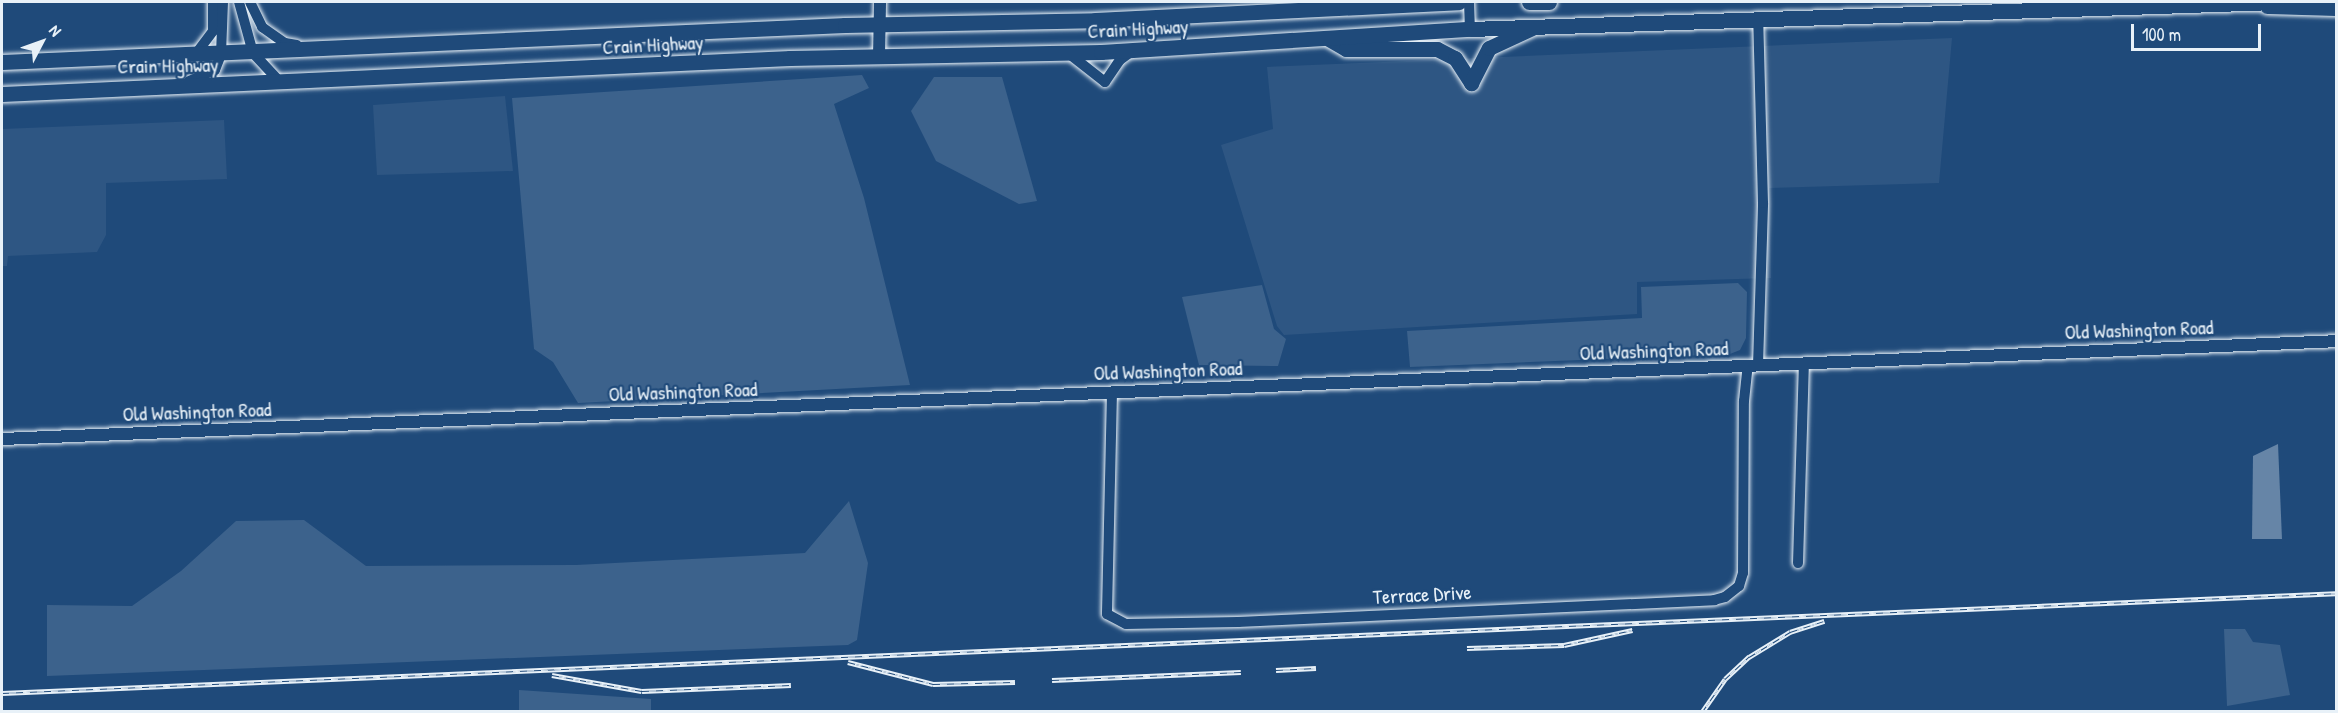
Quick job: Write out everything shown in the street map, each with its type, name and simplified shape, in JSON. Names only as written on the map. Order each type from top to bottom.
[{"type":"highway","name":"Crain Highway","points":[[2,62],[253,53],[879,24],[981,24],[1460,2]]},
{"type":"highway","points":[[1528,2],[1549,2]]},
{"type":"highway","name":"Crain Highway","points":[[2,94],[879,56],[1134,50],[1470,28],[2277,2]]},
{"type":"highway","points":[[2198,4],[2337,8]]},
{"type":"highway","points":[[1327,38],[1346,49],[1437,49],[1455,58],[1472,82],[1489,48],[1533,27]]},
{"type":"main road","points":[[879,56],[880,2]]},
{"type":"main road","name":"Old Washington Road","points":[[2,439],[2337,341]]},
{"type":"street","points":[[195,55],[213,31],[213,2]]},
{"type":"street","points":[[173,86],[215,70],[221,54],[223,2]]},
{"type":"street","points":[[240,2],[253,53],[280,82]]},
{"type":"street","points":[[250,2],[262,27],[274,37],[318,50]]},
{"type":"street","points":[[1469,2],[1470,28]]},
{"type":"street","points":[[1753,365],[1758,283],[1763,252],[1758,18]]},
{"type":"street","points":[[1068,52],[1105,82],[1120,60],[1134,50]]},
{"type":"street","points":[[1798,563],[1804,363]]},
{"type":"street","name":"Terrace Drive","points":[[1112,392],[1107,614],[1126,624],[1238,622],[1714,600],[1725,597],[1739,586],[1743,573],[1744,400],[1753,365]]},
{"type":"shaded area","points":[[1952,38],[1939,183],[1769,188],[1771,278],[1637,282],[1637,314],[1284,335],[1277,326],[1221,145],[1273,129],[1267,67]]},
{"type":"shaded area","points":[[862,75],[869,88],[834,104],[864,198],[910,385],[578,403],[553,362],[534,349],[512,98]]},
{"type":"shaded area","points":[[934,77],[1002,77],[1037,201],[1019,204],[936,161],[911,111]]},
{"type":"shaded area","points":[[505,96],[513,171],[377,175],[373,105]]},
{"type":"shaded area","points":[[224,120],[227,179],[106,183],[106,235],[97,252],[8,256],[7,266],[2,266],[2,129]]},
{"type":"shaded area","points":[[1738,283],[1747,292],[1746,338],[1740,350],[1730,354],[1410,367],[1407,331],[1642,318],[1641,287]]},
{"type":"shaded area","points":[[1262,285],[1274,329],[1286,339],[1278,366],[1199,365],[1182,297]]},
{"type":"shaded area","points":[[2278,444],[2282,539],[2252,539],[2253,456]]},
{"type":"shaded area","points":[[849,501],[868,563],[857,640],[848,645],[47,676],[47,605],[132,606],[181,571],[236,521],[304,520],[366,566],[576,565],[805,553]]},
{"type":"shaded area","points":[[2224,629],[2245,629],[2253,642],[2280,645],[2290,695],[2227,706]]},
{"type":"shaded area","points":[[519,690],[651,699],[651,711],[519,711]]},
{"type":"railway","points":[[2,693],[2336,593]]},
{"type":"railway","points":[[1702,712],[1725,679],[1749,657],[1790,632],[1824,621]]},
{"type":"railway","points":[[1467,648],[1564,645],[1632,630]]},
{"type":"railway","points":[[848,662],[933,684],[1015,682]]},
{"type":"railway","points":[[1276,670],[1316,668]]},
{"type":"railway","points":[[1052,680],[1241,672]]},
{"type":"railway","points":[[552,675],[642,691],[791,685]]}]
